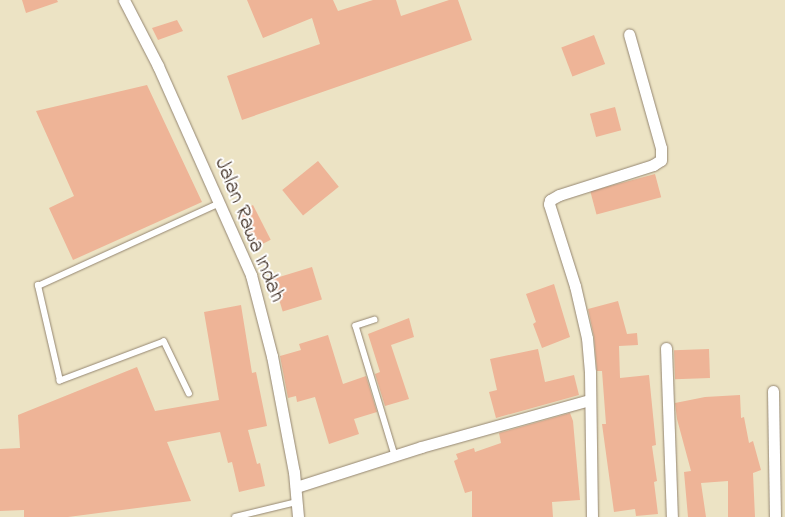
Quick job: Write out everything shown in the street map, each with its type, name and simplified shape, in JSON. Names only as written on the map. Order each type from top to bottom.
[{"type":"street","name":"Jalan Rawa Indah","points":[[124,0],[158,66],[251,275],[265,323],[296,487],[298,517]]},
{"type":"street","points":[[592,517],[589,358],[582,312],[549,204],[550,200],[558,195],[654,165],[661,160],[661,148],[628,34]]},
{"type":"street","points":[[666,348],[672,517]]},
{"type":"street","points":[[773,391],[774,517]]},
{"type":"street","points":[[296,487],[396,455],[589,400]]},
{"type":"lane","points":[[189,394],[164,342],[60,381],[38,286],[220,203]]},
{"type":"lane","points":[[375,320],[356,326],[396,455]]},
{"type":"lane","points":[[235,517],[297,502]]},
{"type":"building","points":[[22,0],[57,0],[58,2],[26,13]]},
{"type":"building","points":[[247,0],[333,0],[338,11],[373,0],[396,0],[401,16],[449,0],[458,0],[472,40],[242,120],[227,76],[320,44],[312,18],[263,38]]},
{"type":"building","points":[[177,20],[183,31],[158,40],[152,28]]},
{"type":"building","points":[[594,35],[605,64],[572,76],[561,48]]},
{"type":"building","points":[[147,85],[202,202],[73,260],[49,208],[74,196],[36,111]]},
{"type":"building","points":[[615,107],[621,130],[596,137],[590,114]]},
{"type":"building","points":[[318,161],[339,187],[303,216],[282,190]]},
{"type":"building","points":[[655,174],[661,197],[596,215],[590,191]]},
{"type":"building","points":[[253,205],[271,240],[256,247],[238,213]]},
{"type":"building","points":[[312,267],[322,300],[283,312],[273,279]]},
{"type":"building","points":[[554,284],[570,337],[542,348],[533,324],[536,322],[526,294]]},
{"type":"building","points":[[618,301],[627,334],[637,333],[638,345],[619,346],[620,378],[649,375],[656,445],[652,446],[657,481],[654,482],[658,514],[636,516],[635,509],[614,512],[602,424],[606,424],[602,371],[597,371],[594,337],[588,309]]},
{"type":"building","points":[[241,305],[252,373],[256,372],[267,426],[248,430],[257,464],[260,463],[265,486],[239,492],[232,462],[228,463],[220,432],[167,442],[191,501],[68,517],[24,517],[24,510],[0,511],[0,449],[20,448],[18,415],[137,367],[155,411],[219,400],[204,312]]},
{"type":"building","points":[[409,318],[414,337],[391,345],[409,399],[385,406],[375,374],[380,372],[368,334]]},
{"type":"building","points":[[328,335],[343,384],[366,376],[377,412],[354,419],[359,434],[329,444],[315,397],[297,402],[296,396],[288,398],[280,356],[301,350],[299,344]]},
{"type":"building","points":[[538,349],[545,382],[574,375],[579,395],[496,418],[489,392],[497,390],[490,359]]},
{"type":"building","points":[[709,349],[710,378],[675,379],[674,350]]},
{"type":"building","points":[[740,395],[741,418],[744,417],[749,443],[753,441],[761,470],[753,473],[755,517],[728,517],[728,481],[701,483],[706,517],[688,517],[684,472],[691,471],[677,419],[675,403],[705,397]]},
{"type":"building","points":[[570,413],[573,421],[580,500],[552,502],[553,517],[472,517],[472,491],[465,493],[454,461],[458,459],[456,454],[474,448],[475,452],[501,443],[499,433]]}]
